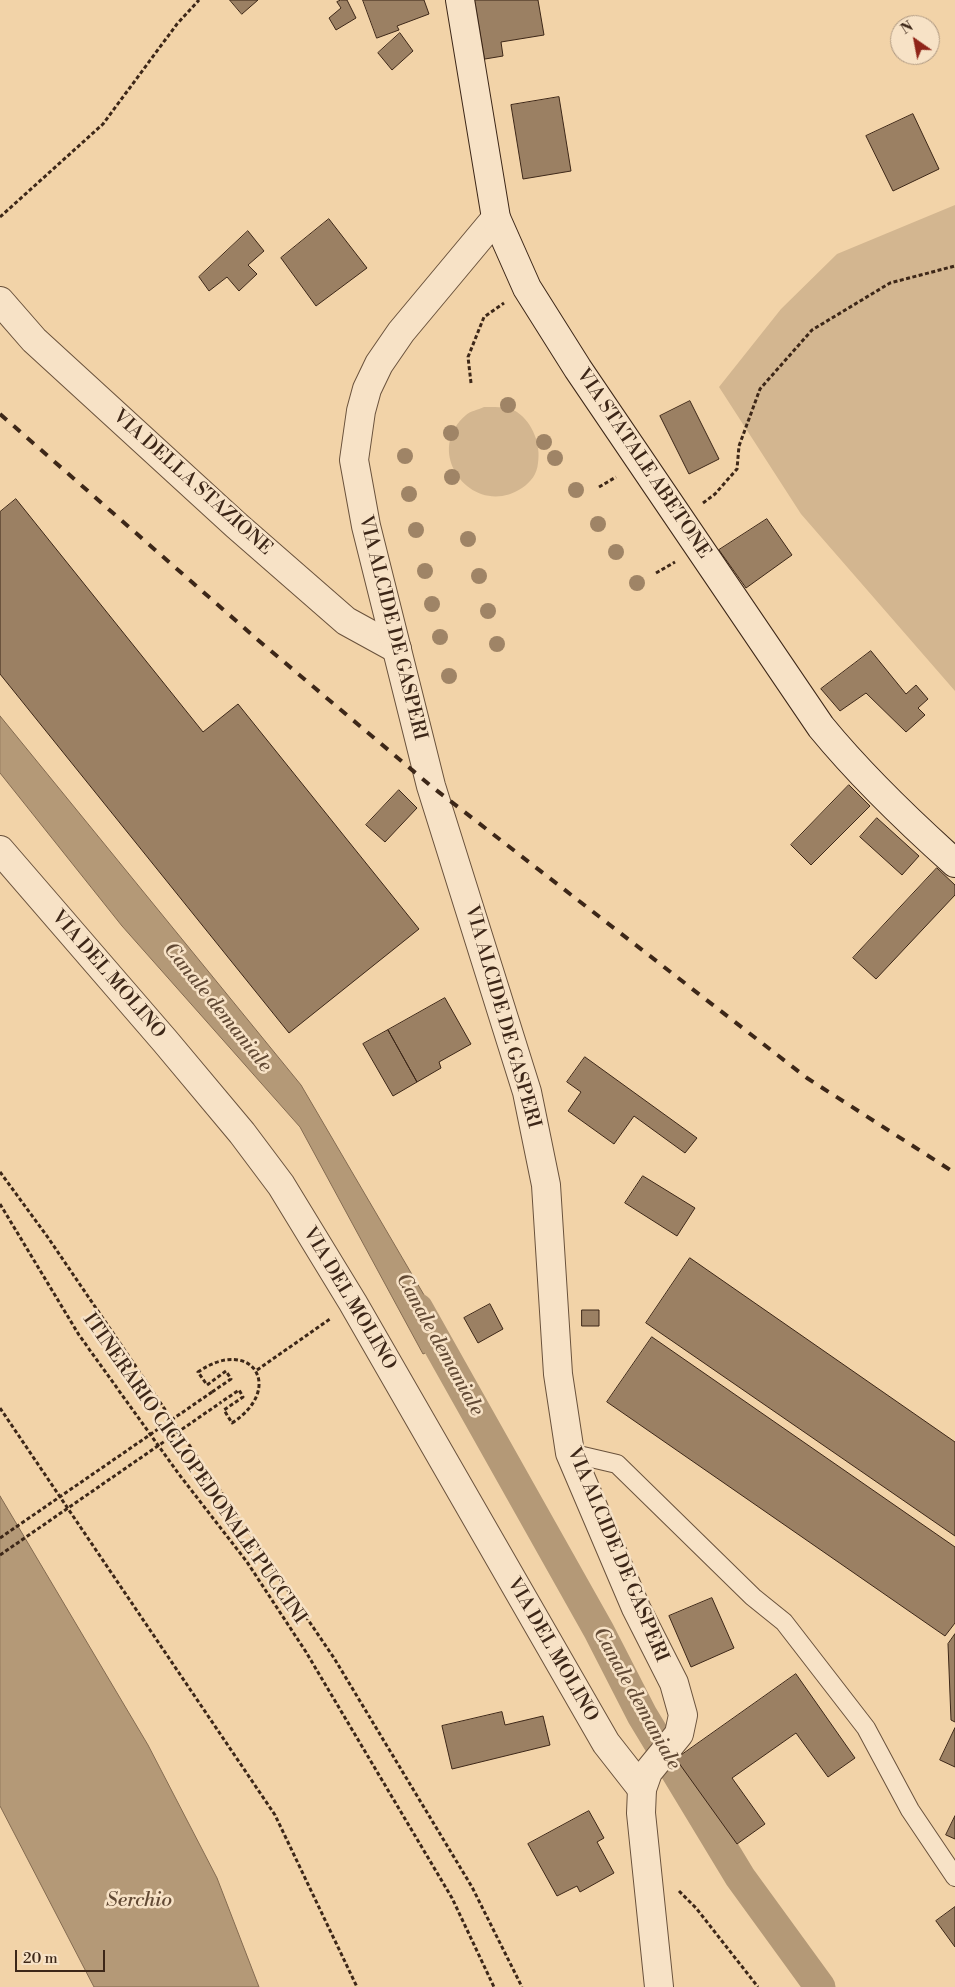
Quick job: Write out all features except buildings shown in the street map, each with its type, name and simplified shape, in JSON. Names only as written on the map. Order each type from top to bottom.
[{"type":"street","name":"VIA STATALE ABETONE","points":[[460,0],[496,218],[527,288],[578,369],[821,727],[850,763],[880,794],[955,863]]},
{"type":"street","name":"VIA ALCIDE DE GASPERI","points":[[496,218],[401,332],[379,364],[367,389],[360,410],[354,460],[366,526],[431,786],[528,1092],[546,1185],[558,1374],[570,1453],[636,1608],[674,1684],[683,1715],[679,1734],[645,1780]]},
{"type":"street","name":"VIA DELLA STAZIONE","points":[[0,301],[34,340],[346,621],[397,649]]},
{"type":"street","name":"VIA DEL MOLINO","points":[[0,850],[242,1133],[281,1185],[353,1303],[606,1742],[645,1780]]},
{"type":"street","points":[[645,1780],[641,1814],[658,1987]]},
{"type":"lane","points":[[570,1453],[617,1464],[753,1598],[784,1622],[866,1728],[910,1810],[955,1877]]},
{"type":"path","points":[[0,217],[103,124],[177,24],[199,0]]},
{"type":"path","points":[[679,518],[715,494],[737,469],[739,446],[760,389],[812,330],[890,283],[955,266]]},
{"type":"path","points":[[470,383],[468,357],[484,317],[527,288]]},
{"type":"path","points":[[656,573],[681,558]]},
{"type":"path","points":[[0,1172],[49,1239],[334,1658],[472,1887],[522,1987]]},
{"type":"path","name":"ITINERARIO CICLOPEDONALE PUCCINI","points":[[0,1204],[79,1335],[178,1473],[247,1562],[306,1652],[452,1898],[494,1987]]},
{"type":"path","points":[[257,1370],[353,1303]]},
{"type":"path","points":[[0,1538],[232,1379],[226,1372],[207,1384],[198,1372],[208,1365],[228,1358],[245,1361],[257,1370],[260,1384],[256,1401],[242,1416],[232,1423],[224,1410],[244,1397],[239,1390],[0,1555]]},
{"type":"path","points":[[0,1408],[275,1815],[357,1987]]},
{"type":"shaded area","points":[[955,205],[955,691],[801,514],[719,387],[781,309],[837,254]]},
{"type":"shaded area","points":[[484,407],[505,408],[517,412],[531,428],[537,442],[539,456],[533,477],[522,488],[504,496],[487,495],[471,489],[459,478],[451,463],[449,447],[454,430],[466,415]]},
{"type":"water","points":[[0,716],[301,1085],[451,1341],[423,1354],[300,1127],[122,926],[0,773]]},
{"type":"water","name":"Serchio","points":[[0,1496],[148,1745],[217,1878],[259,1987],[94,1987],[0,1806]]},
{"type":"waterway","name":"Canale demaniale","points":[[418,1309],[599,1631],[642,1715],[740,1877],[820,1987]]},
{"type":"railway","points":[[0,414],[258,640],[431,786],[807,1078],[955,1173]]}]
